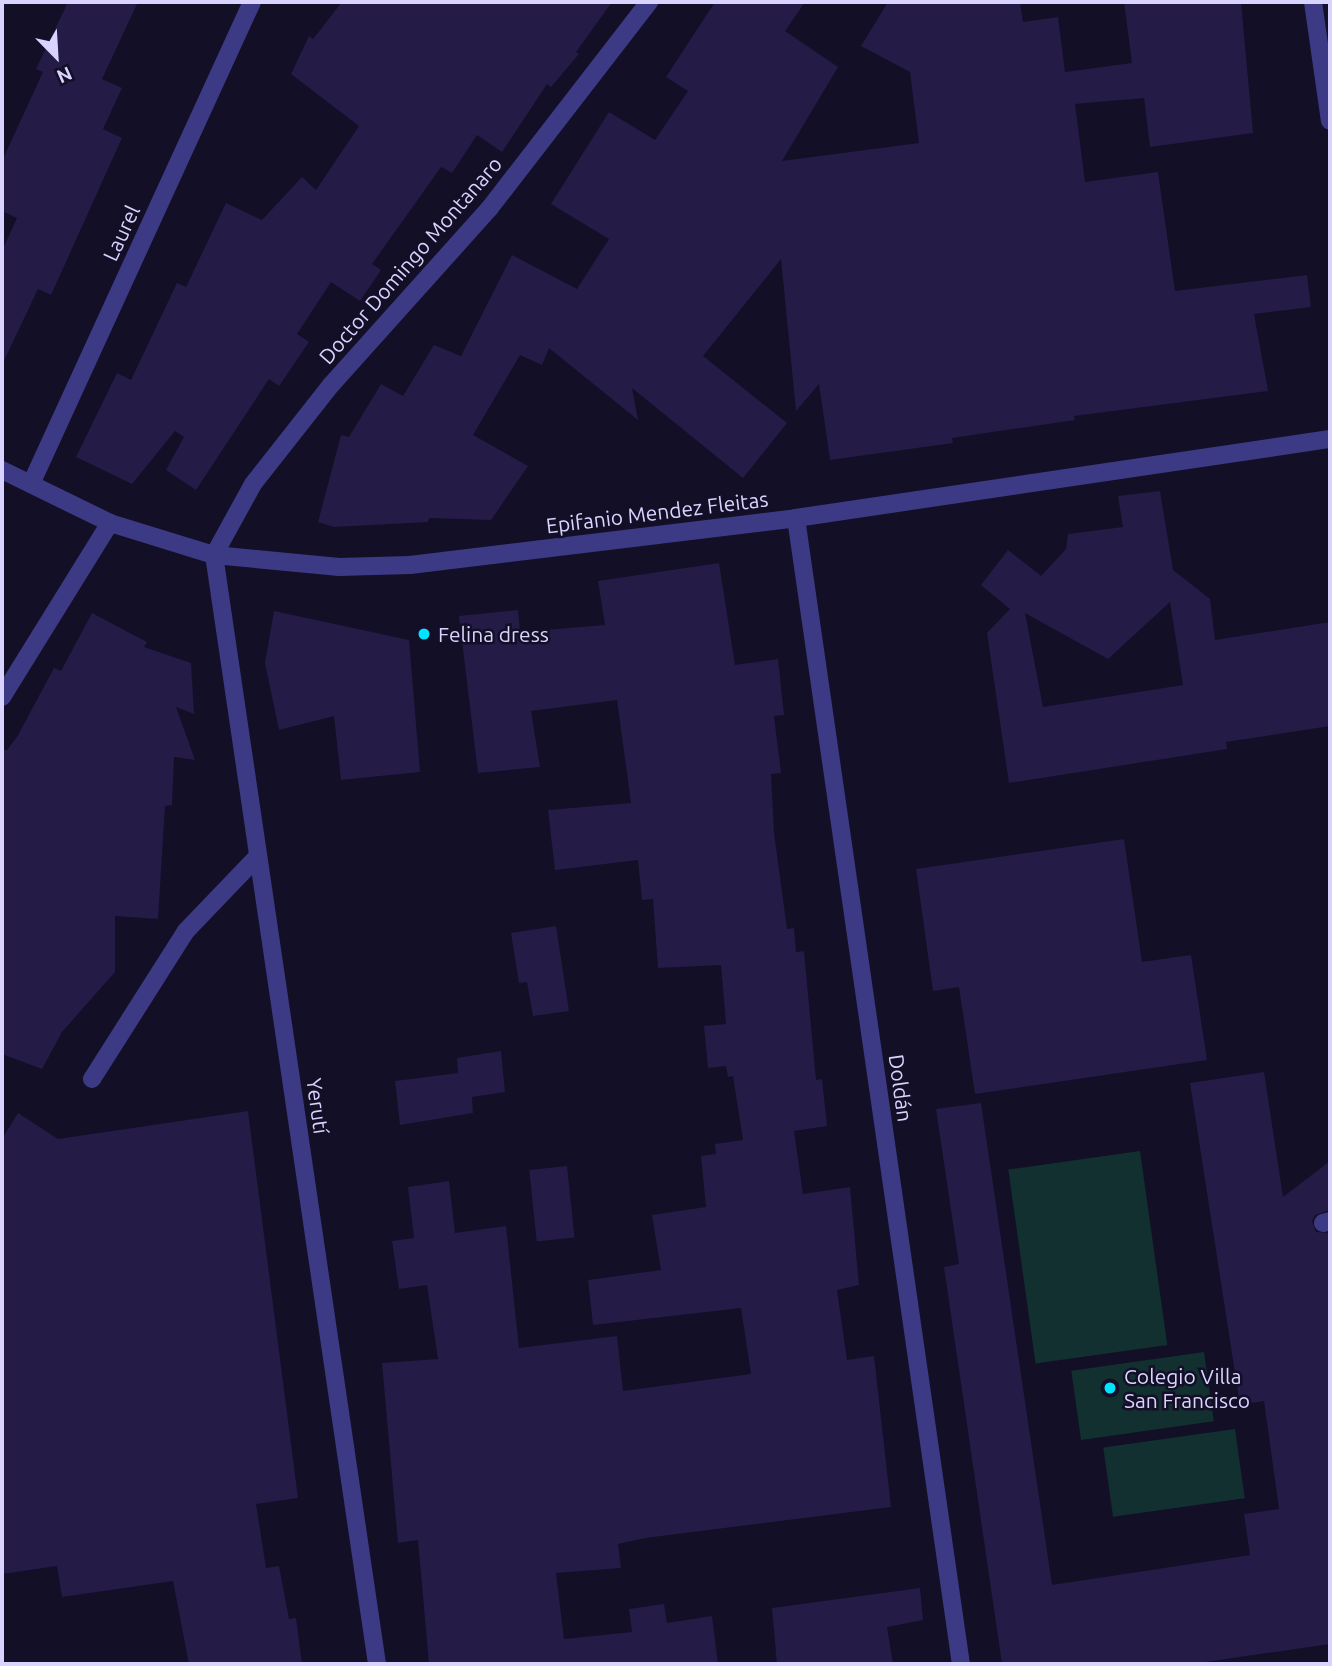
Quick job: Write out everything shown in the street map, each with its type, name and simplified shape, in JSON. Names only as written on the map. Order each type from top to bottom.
[{"type":"street","name":"Laurel","points":[[31,484],[252,2]]},
{"type":"street","name":"Doctor Domingo Montanaro","points":[[214,555],[253,484],[322,396],[489,209],[649,2]]},
{"type":"street","points":[[1313,2],[1330,121]]},
{"type":"street","name":"Epifanio Mendez Fleitas","points":[[2,470],[110,523],[214,555],[339,566],[410,565],[796,517],[1330,439]]},
{"type":"street","name":"Doldán","points":[[796,517],[961,1664]]},
{"type":"street","points":[[2,697],[110,523]]},
{"type":"street","name":"Yerutí","points":[[214,555],[377,1664]]},
{"type":"street","points":[[92,1079],[186,931],[258,856]]},
{"type":"green space","points":[[1140,1151],[1167,1345],[1036,1364],[1008,1170]]},
{"type":"green space","points":[[1204,1352],[1214,1421],[1081,1440],[1071,1371]]},
{"type":"green space","points":[[1235,1429],[1245,1498],[1113,1517],[1103,1448]]},
{"type":"building","points":[[68,2],[138,2],[102,79],[122,88],[103,129],[122,138],[51,295],[38,289],[2,365],[2,251],[17,218],[2,211],[2,161],[43,72],[36,69]]},
{"type":"building","points":[[342,2],[612,2],[576,52],[579,54],[551,87],[547,84],[502,152],[477,135],[452,173],[441,167],[372,264],[381,270],[360,301],[331,282],[297,334],[309,342],[279,386],[269,379],[196,490],[166,470],[184,437],[175,431],[132,484],[76,457],[117,373],[131,380],[177,283],[186,287],[226,203],[262,220],[302,177],[316,190],[359,126],[291,74],[309,36],[313,39]]},
{"type":"building","points":[[715,2],[805,2],[785,31],[838,67],[782,161],[919,143],[910,72],[861,46],[888,2],[1020,2],[1023,22],[1058,17],[1065,72],[1132,63],[1124,2],[1241,2],[1253,133],[1150,147],[1144,98],[1075,104],[1085,182],[1158,172],[1175,291],[1307,275],[1311,307],[1254,314],[1268,391],[1074,416],[1075,420],[952,438],[953,443],[830,460],[819,384],[796,411],[781,259],[703,356],[787,423],[743,478],[632,388],[638,420],[549,348],[542,365],[520,355],[473,435],[528,466],[491,520],[429,518],[428,522],[334,527],[318,522],[341,435],[349,437],[381,384],[403,396],[434,345],[461,356],[512,255],[577,289],[609,239],[551,204],[609,112],[655,140],[688,91],[666,77]]},
{"type":"building","points":[[1160,491],[1173,570],[1210,599],[1215,640],[1330,622],[1330,726],[1226,742],[1227,749],[1009,783],[987,633],[1010,609],[981,585],[1008,550],[1041,576],[1066,549],[1068,534],[1123,527],[1118,496]],"holes":[[[1170,602],[1183,685],[1043,707],[1025,613],[1108,659]]]},
{"type":"building","points":[[719,563],[735,665],[778,659],[784,715],[774,716],[781,773],[771,774],[774,833],[787,929],[794,928],[796,952],[804,951],[816,1080],[822,1079],[827,1126],[794,1131],[803,1194],[850,1187],[859,1285],[837,1290],[847,1360],[874,1356],[891,1507],[645,1538],[618,1544],[621,1568],[556,1573],[564,1639],[632,1632],[629,1609],[664,1604],[667,1623],[712,1616],[718,1664],[429,1664],[418,1540],[398,1543],[382,1363],[438,1359],[427,1285],[399,1289],[392,1241],[414,1238],[408,1187],[449,1181],[455,1233],[506,1226],[519,1348],[617,1336],[623,1391],[751,1374],[741,1308],[593,1325],[588,1280],[661,1270],[652,1215],[706,1207],[701,1156],[716,1154],[715,1144],[743,1140],[733,1076],[728,1077],[726,1066],[708,1068],[704,1026],[726,1024],[721,965],[658,968],[653,899],[642,900],[638,860],[555,870],[548,810],[631,803],[617,700],[531,711],[540,767],[478,773],[459,616],[518,610],[520,632],[605,625],[598,581]]},
{"type":"building","points":[[274,611],[409,640],[420,772],[341,780],[334,716],[279,730],[265,663]]},
{"type":"building","points":[[92,613],[147,642],[144,647],[191,663],[194,714],[176,707],[195,760],[174,757],[172,805],[165,806],[158,919],[115,916],[115,972],[62,1032],[42,1069],[2,1054],[2,750],[7,750],[17,737],[54,668],[61,671]]},
{"type":"building","points":[[1124,839],[1142,962],[1191,955],[1207,1060],[975,1094],[959,987],[933,991],[916,869]]},
{"type":"building","points":[[556,926],[569,1011],[533,1016],[527,982],[519,983],[511,933]]},
{"type":"building","points":[[501,1051],[505,1092],[472,1097],[473,1113],[400,1125],[395,1081],[458,1073],[457,1058]]},
{"type":"building","points":[[1264,1072],[1283,1197],[1330,1161],[1330,1210],[1315,1215],[1312,1221],[1316,1232],[1330,1233],[1330,1644],[1191,1664],[1002,1664],[944,1267],[959,1264],[936,1109],[981,1103],[1052,1585],[1250,1555],[1244,1514],[1279,1509],[1264,1401],[1240,1405],[1190,1083]]},
{"type":"building","points":[[248,1111],[298,1498],[256,1504],[266,1568],[279,1566],[289,1619],[296,1618],[302,1664],[189,1664],[173,1581],[62,1597],[57,1566],[2,1574],[2,1139],[18,1113],[58,1139]]},
{"type":"building","points":[[567,1166],[575,1238],[537,1242],[529,1170]]},
{"type":"building","points":[[920,1588],[923,1620],[887,1627],[893,1664],[777,1664],[772,1608]]},
{"type":"place","name":"Felina dress","points":[[424,634]]},
{"type":"place","name":"Colegio Villa San Francisco","points":[[1110,1388]]}]
